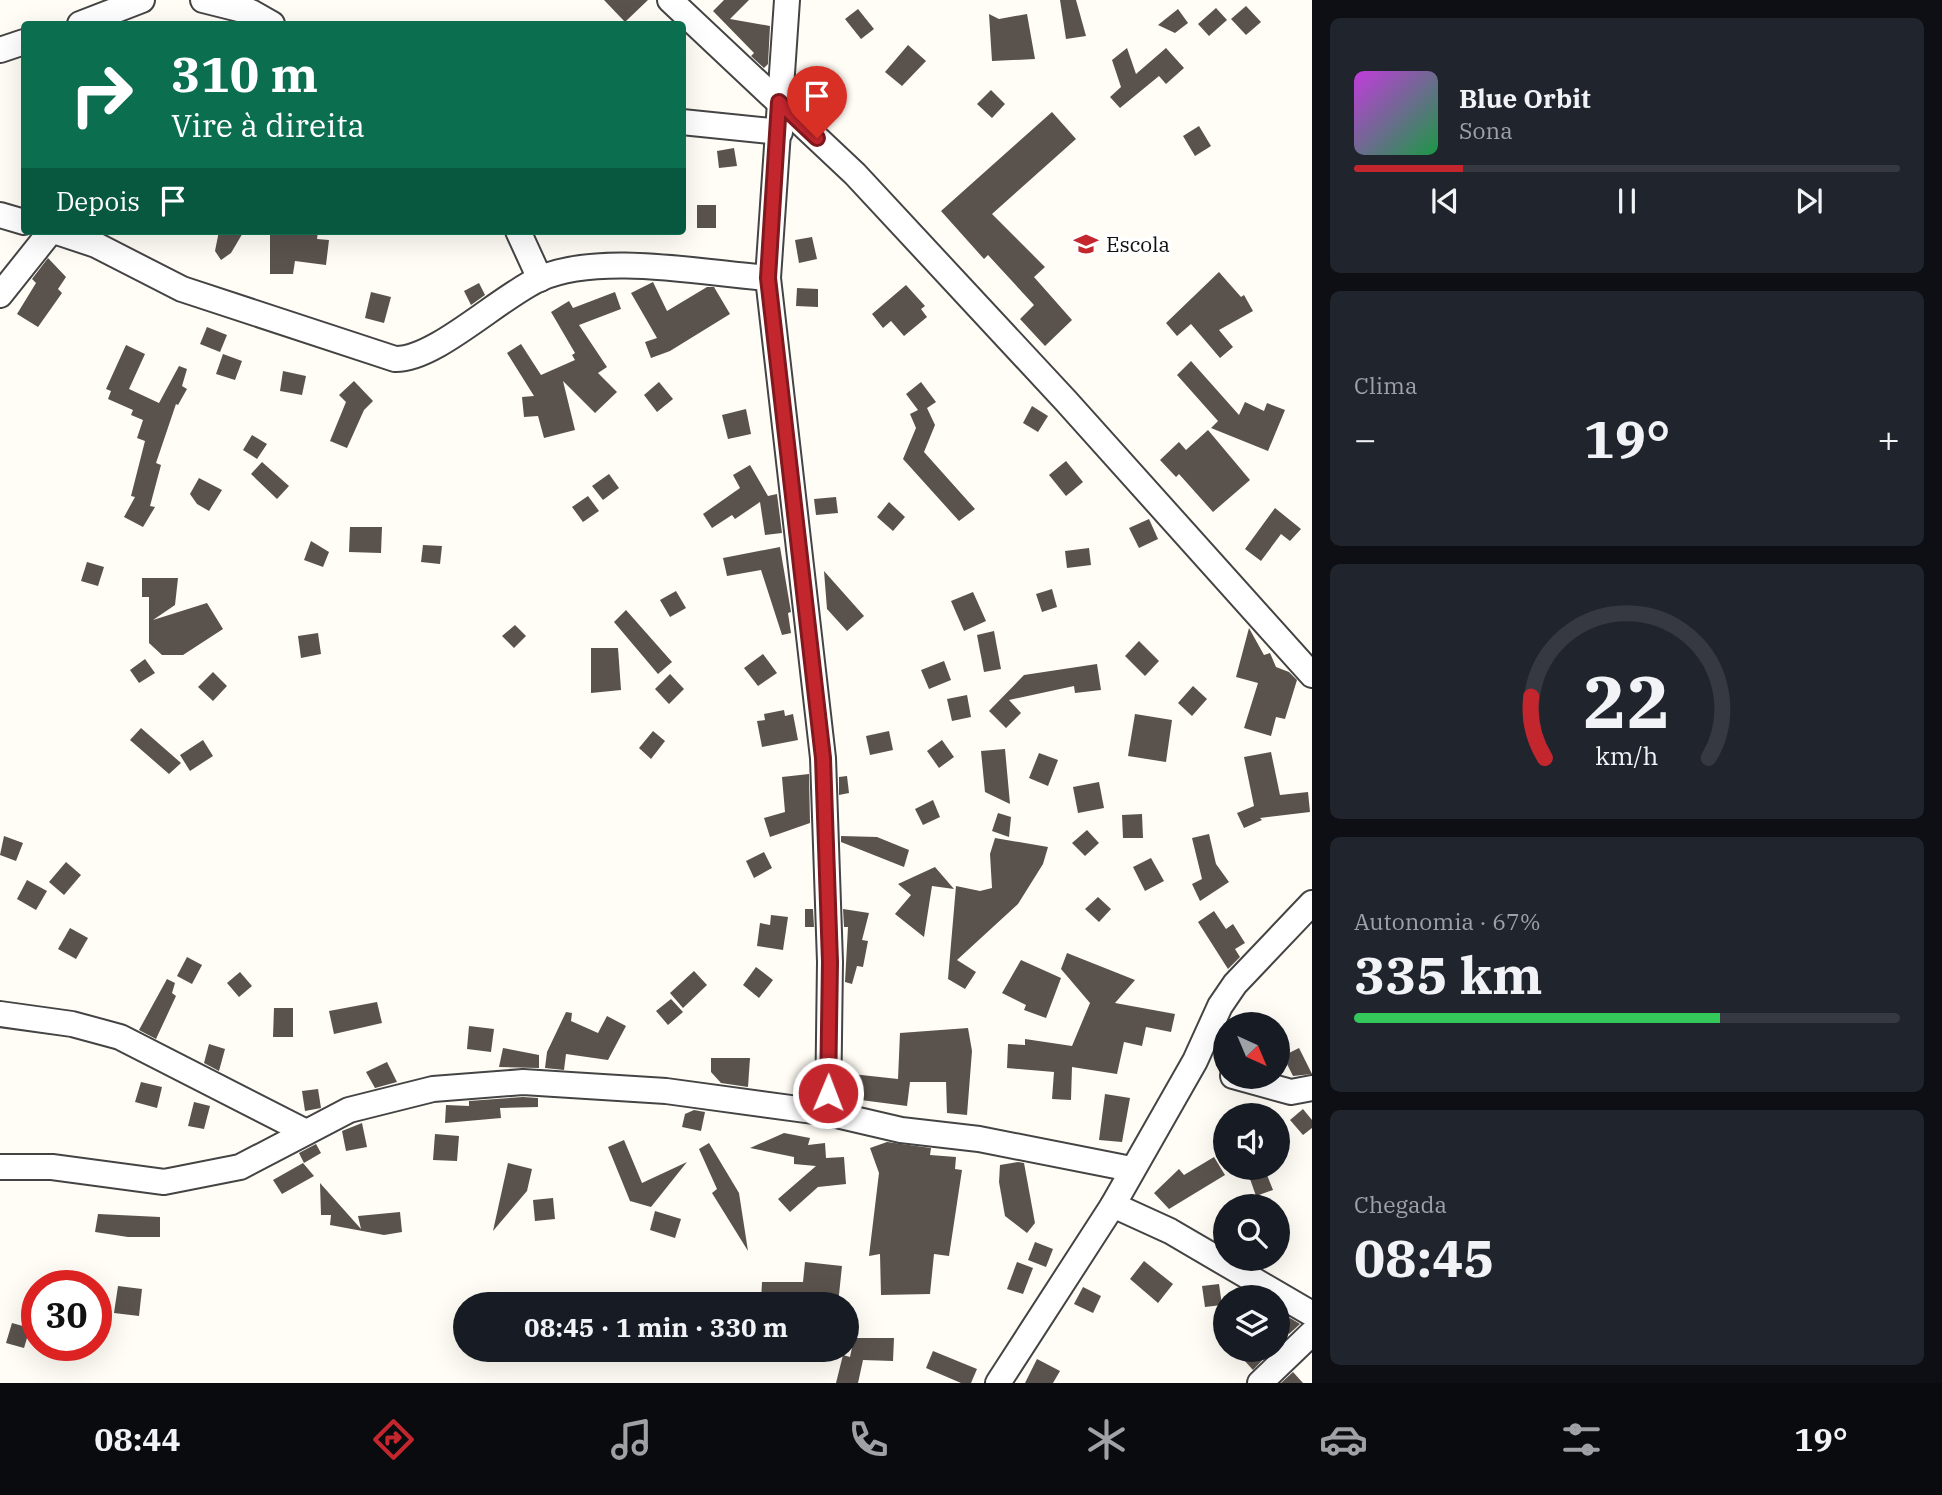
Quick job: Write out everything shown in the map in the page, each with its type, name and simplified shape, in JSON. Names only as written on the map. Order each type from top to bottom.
[{"type":"street","points":[[88,21],[142,0]]},
{"type":"street","points":[[203,0],[251,12],[267,21]]},
{"type":"street","points":[[670,0],[855,174],[1029,361],[1312,675]]},
{"type":"street","points":[[786,0],[768,278],[823,758],[830,962],[828,1113]]},
{"type":"street","points":[[0,50],[21,42]]},
{"type":"street","points":[[686,122],[779,132]]},
{"type":"street","points":[[0,215],[21,221]]},
{"type":"street","points":[[0,295],[49,235]]},
{"type":"street","points":[[65,235],[96,245],[181,289],[396,359],[409,359],[432,350],[491,307],[540,279],[589,265],[768,278]]},
{"type":"street","points":[[520,235],[540,279]]},
{"type":"street","points":[[998,1383],[1114,1205],[1131,1169],[1195,1061],[1220,1006],[1235,984],[1312,902]]},
{"type":"street","points":[[0,1014],[72,1024],[120,1037],[306,1132]]},
{"type":"street","points":[[1195,1061],[1213,1068]]},
{"type":"street","points":[[0,1167],[52,1167],[164,1182],[240,1167],[349,1110],[433,1089],[523,1082],[666,1091],[828,1113],[901,1130],[979,1139],[1131,1169]]},
{"type":"street","points":[[1280,1089],[1291,1092],[1312,1088]]},
{"type":"street","points":[[1114,1205],[1170,1231],[1312,1314]]},
{"type":"street","points":[[1260,1383],[1312,1333]]},
{"type":"building","points":[[604,0],[648,0],[626,21]]},
{"type":"building","points":[[724,0],[749,0],[730,19],[770,26],[768,64],[764,68],[751,56],[754,53],[713,11]]},
{"type":"building","points":[[1060,0],[1076,0],[1086,36],[1066,39]]},
{"type":"building","points":[[1246,6],[1261,22],[1246,35],[1231,19]]},
{"type":"building","points":[[1216,8],[1227,20],[1209,36],[1198,24]]},
{"type":"building","points":[[858,9],[874,29],[861,39],[845,19]]},
{"type":"building","points":[[1178,9],[1188,23],[1175,33],[1158,25]]},
{"type":"building","points":[[989,14],[999,19],[1027,14],[1035,59],[992,61]]},
{"type":"building","points":[[908,45],[926,61],[902,86],[885,72]]},
{"type":"building","points":[[1127,48],[1136,74],[1166,48],[1184,68],[1166,84],[1159,76],[1120,108],[1110,97],[1121,87],[1112,60]]},
{"type":"building","points":[[991,90],[1005,104],[992,118],[977,104]]},
{"type":"building","points":[[1052,112],[1076,139],[992,214],[1045,267],[1034,277],[1072,320],[1045,346],[1020,319],[1034,305],[988,255],[984,259],[941,211]]},
{"type":"building","points":[[1199,126],[1211,146],[1195,156],[1183,136]]},
{"type":"building","points":[[734,148],[737,166],[719,168],[717,151]]},
{"type":"building","points":[[697,205],[716,205],[716,228],[697,228]]},
{"type":"building","points":[[218,235],[242,235],[231,253],[221,260],[215,251]]},
{"type":"building","points":[[270,235],[318,235],[317,239],[329,240],[326,265],[295,261],[293,274],[270,274]]},
{"type":"building","points":[[812,237],[817,259],[799,263],[795,240]]},
{"type":"building","points":[[48,258],[66,277],[58,289],[62,293],[38,327],[17,314],[36,283],[32,279]]},
{"type":"building","points":[[1219,272],[1241,297],[1244,295],[1253,311],[1219,330],[1233,347],[1220,358],[1191,324],[1177,336],[1166,323]]},
{"type":"building","points":[[653,282],[667,311],[707,287],[714,287],[730,314],[670,351],[651,358],[645,342],[657,338],[631,293]]},
{"type":"building","points":[[479,283],[485,295],[471,305],[464,291]]},
{"type":"building","points":[[906,285],[925,306],[921,309],[927,317],[904,336],[891,321],[883,328],[872,314]]},
{"type":"building","points":[[797,288],[818,289],[818,307],[796,306]]},
{"type":"building","points":[[371,292],[391,297],[384,323],[365,318]]},
{"type":"building","points":[[615,292],[621,309],[579,325],[607,367],[598,373],[617,392],[595,413],[563,381],[575,430],[544,438],[538,416],[524,417],[522,397],[534,396],[507,353],[521,344],[541,375],[575,360],[572,355],[575,353],[551,312],[569,301],[573,308]]},
{"type":"building","points":[[207,327],[227,335],[220,352],[200,344]]},
{"type":"building","points":[[126,345],[145,354],[129,389],[159,403],[179,366],[187,369],[182,386],[187,389],[178,405],[176,404],[156,463],[161,465],[150,506],[155,507],[143,527],[124,517],[135,497],[131,496],[145,441],[137,438],[143,420],[131,415],[133,410],[108,399],[111,391],[106,389]]},
{"type":"building","points":[[223,354],[242,361],[235,380],[216,374]]},
{"type":"building","points":[[1191,361],[1239,415],[1245,402],[1264,411],[1267,403],[1285,410],[1268,451],[1211,428],[1218,421],[1177,375]]},
{"type":"building","points":[[283,371],[306,376],[302,395],[280,391]]},
{"type":"building","points":[[354,381],[373,401],[364,410],[347,448],[330,441],[346,402],[339,395]]},
{"type":"building","points":[[659,382],[673,399],[657,412],[644,395]]},
{"type":"building","points":[[921,382],[936,402],[927,408],[935,425],[924,452],[975,509],[959,521],[903,459],[916,428],[910,414],[918,410],[906,394]]},
{"type":"building","points":[[1032,406],[1048,416],[1038,432],[1023,423]]},
{"type":"building","points":[[746,409],[751,434],[728,439],[722,415]]},
{"type":"building","points":[[1208,430],[1250,480],[1213,512],[1179,474],[1176,477],[1160,460],[1179,442],[1186,450]]},
{"type":"building","points":[[252,435],[267,444],[257,459],[243,450]]},
{"type":"building","points":[[1066,461],[1083,482],[1066,496],[1049,475]]},
{"type":"building","points":[[262,462],[289,486],[277,499],[251,474]]},
{"type":"building","points":[[750,465],[768,496],[777,494],[782,533],[765,535],[760,502],[735,519],[732,515],[712,528],[703,514],[740,488],[733,475]]},
{"type":"building","points":[[609,474],[619,488],[603,500],[592,486]]},
{"type":"building","points":[[199,478],[222,490],[209,511],[197,504],[190,494]]},
{"type":"building","points":[[588,496],[599,511],[583,522],[572,507]]},
{"type":"building","points":[[836,497],[838,513],[816,515],[814,499]]},
{"type":"building","points":[[889,502],[905,517],[893,531],[877,517]]},
{"type":"building","points":[[1275,508],[1301,529],[1290,541],[1281,534],[1261,561],[1245,549]]},
{"type":"building","points":[[1149,519],[1158,539],[1139,548],[1129,528]]},
{"type":"building","points":[[350,527],[382,527],[381,553],[349,552]]},
{"type":"building","points":[[311,541],[329,552],[323,567],[304,560]]},
{"type":"building","points":[[423,545],[442,546],[440,564],[421,562]]},
{"type":"building","points":[[780,547],[791,612],[788,613],[791,633],[782,635],[761,570],[727,576],[723,558]]},
{"type":"building","points":[[1089,548],[1091,565],[1067,568],[1065,551]]},
{"type":"building","points":[[87,562],[104,567],[98,586],[81,581]]},
{"type":"building","points":[[824,571],[864,616],[847,631],[827,609]]},
{"type":"building","points":[[142,578],[178,578],[175,605],[153,620],[207,603],[223,629],[183,655],[162,655],[149,643],[149,597],[142,597]]},
{"type":"building","points":[[1052,589],[1057,607],[1042,612],[1036,594]]},
{"type":"building","points":[[676,591],[686,608],[670,617],[660,600]]},
{"type":"building","points":[[973,592],[986,621],[964,631],[951,601]]},
{"type":"building","points":[[626,610],[672,662],[658,674],[614,622]]},
{"type":"building","points":[[515,625],[526,636],[514,648],[502,636]]},
{"type":"building","points":[[1249,628],[1264,655],[1270,653],[1276,667],[1289,672],[1297,680],[1285,719],[1276,717],[1271,736],[1244,728],[1258,683],[1236,677]]},
{"type":"building","points":[[994,631],[1001,669],[984,672],[977,635]]},
{"type":"building","points":[[318,633],[321,654],[301,658],[298,636]]},
{"type":"building","points":[[1139,641],[1159,661],[1145,676],[1125,656]]},
{"type":"building","points":[[591,648],[618,648],[621,690],[591,693]]},
{"type":"building","points":[[763,654],[777,673],[758,686],[744,668]]},
{"type":"building","points":[[145,659],[155,673],[139,683],[130,670]]},
{"type":"building","points":[[944,661],[951,680],[929,689],[921,670]]},
{"type":"building","points":[[1097,664],[1101,690],[1075,693],[1074,686],[1009,700],[1021,713],[1006,728],[989,711],[1024,675]]},
{"type":"building","points":[[213,672],[227,686],[213,701],[198,687]]},
{"type":"building","points":[[670,674],[684,689],[669,704],[655,689]]},
{"type":"building","points":[[1193,686],[1207,699],[1192,716],[1178,703]]},
{"type":"building","points":[[967,695],[971,717],[952,721],[947,699]]},
{"type":"building","points":[[784,710],[785,716],[793,714],[798,740],[762,747],[757,721],[765,720],[764,714]]},
{"type":"building","points":[[1135,714],[1172,720],[1166,762],[1128,756]]},
{"type":"building","points":[[141,728],[181,763],[169,774],[130,740]]},
{"type":"building","points":[[653,731],[665,741],[651,759],[639,748]]},
{"type":"building","points":[[889,731],[893,750],[870,755],[866,736]]},
{"type":"building","points":[[203,740],[213,756],[190,771],[180,755]]},
{"type":"building","points":[[942,740],[954,757],[939,768],[927,751]]},
{"type":"building","points":[[1005,749],[1010,804],[985,792],[981,751]]},
{"type":"building","points":[[1271,752],[1280,795],[1308,792],[1310,812],[1260,818],[1262,820],[1244,828],[1237,813],[1254,806],[1244,757]]},
{"type":"building","points":[[1039,753],[1058,760],[1048,786],[1029,778]]},
{"type":"building","points":[[809,774],[810,823],[770,837],[764,818],[785,812],[782,777]]},
{"type":"building","points":[[847,776],[849,793],[839,795],[839,777]]},
{"type":"building","points":[[1099,782],[1104,808],[1078,813],[1073,787]]},
{"type":"building","points":[[933,800],[940,817],[923,825],[915,809]]},
{"type":"building","points":[[998,813],[1011,817],[1009,837],[992,831]]},
{"type":"building","points":[[1142,814],[1143,838],[1123,838],[1122,815]]},
{"type":"building","points":[[1087,830],[1099,843],[1085,856],[1072,843]]},
{"type":"building","points":[[1209,834],[1216,864],[1229,882],[1200,901],[1192,884],[1202,879],[1192,838]]},
{"type":"building","points":[[4,836],[23,843],[16,861],[0,855]]},
{"type":"building","points":[[841,836],[877,837],[909,850],[904,867],[841,842]]},
{"type":"building","points":[[995,838],[1048,847],[1043,864],[1018,904],[957,960],[976,972],[965,989],[948,979],[956,886],[980,891],[992,888],[990,854]]},
{"type":"building","points":[[764,852],[772,868],[754,878],[746,861]]},
{"type":"building","points":[[1151,858],[1164,881],[1145,891],[1133,867]]},
{"type":"building","points":[[66,862],[81,875],[64,895],[49,882]]},
{"type":"building","points":[[935,867],[954,889],[932,886],[924,937],[895,914],[911,895],[898,884]]},
{"type":"building","points":[[27,880],[47,891],[36,910],[17,899]]},
{"type":"building","points":[[1098,897],[1111,909],[1099,922],[1085,909]]},
{"type":"building","points":[[805,909],[813,909],[814,927],[805,927]]},
{"type":"building","points":[[843,909],[869,913],[862,940],[868,941],[863,967],[857,966],[852,984],[845,982],[848,927],[844,927]]},
{"type":"building","points":[[1214,911],[1226,929],[1233,924],[1245,943],[1235,949],[1240,957],[1228,969],[1198,922]]},
{"type":"building","points":[[771,915],[788,917],[783,950],[757,946],[760,923],[770,925]]},
{"type":"building","points":[[70,928],[88,938],[76,959],[58,949]]},
{"type":"building","points":[[1067,953],[1135,980],[1115,1003],[1175,1014],[1171,1032],[1146,1027],[1142,1046],[1124,1042],[1117,1074],[1072,1067],[1071,1100],[1052,1099],[1054,1072],[1007,1068],[1008,1044],[1025,1045],[1025,1039],[1072,1046],[1090,1003],[1061,969]]},
{"type":"building","points":[[187,957],[202,965],[192,984],[177,976]]},
{"type":"building","points":[[1021,960],[1061,978],[1046,1018],[1024,1010],[1026,1005],[1002,993]]},
{"type":"building","points":[[756,967],[773,980],[759,998],[743,985]]},
{"type":"building","points":[[694,971],[707,985],[683,1008],[670,993]]},
{"type":"building","points":[[240,972],[252,986],[239,997],[227,983]]},
{"type":"building","points":[[167,979],[175,983],[172,993],[176,996],[156,1039],[139,1030]]},
{"type":"building","points":[[671,999],[683,1012],[668,1025],[656,1011]]},
{"type":"building","points":[[377,1002],[382,1023],[334,1034],[329,1011]]},
{"type":"building","points":[[274,1008],[293,1008],[293,1037],[273,1037]]},
{"type":"building","points":[[566,1012],[572,1013],[571,1021],[598,1033],[607,1016],[626,1026],[608,1060],[566,1054],[564,1070],[545,1068],[547,1052]]},
{"type":"building","points":[[469,1026],[494,1029],[491,1052],[467,1049]]},
{"type":"building","points":[[968,1028],[972,1051],[967,1115],[947,1113],[946,1082],[910,1082],[907,1106],[853,1099],[843,1073],[898,1079],[900,1033]]},
{"type":"building","points":[[209,1044],[225,1049],[219,1071],[204,1063]]},
{"type":"building","points":[[503,1048],[539,1055],[539,1068],[499,1067]]},
{"type":"building","points":[[1299,1048],[1312,1074],[1293,1076],[1290,1070],[1290,1052]]},
{"type":"building","points":[[711,1058],[750,1058],[748,1087],[721,1083],[711,1072]]},
{"type":"building","points":[[387,1062],[397,1082],[375,1088],[366,1072]]},
{"type":"building","points":[[141,1082],[162,1087],[157,1108],[135,1102]]},
{"type":"building","points":[[318,1089],[321,1108],[305,1111],[302,1091]]},
{"type":"building","points":[[1105,1094],[1130,1098],[1122,1142],[1099,1140]]},
{"type":"building","points":[[538,1098],[538,1107],[500,1108],[501,1118],[445,1123],[446,1105],[469,1106],[469,1101]]},
{"type":"building","points":[[194,1102],[210,1106],[204,1129],[188,1126]]},
{"type":"building","points":[[1303,1109],[1312,1120],[1312,1128],[1303,1135],[1290,1120]]},
{"type":"building","points":[[694,1110],[705,1112],[701,1131],[682,1127],[685,1114]]},
{"type":"building","points":[[362,1123],[367,1147],[346,1151],[342,1131]]},
{"type":"building","points":[[784,1133],[810,1138],[808,1145],[825,1143],[826,1158],[844,1157],[846,1184],[818,1187],[790,1212],[778,1199],[816,1166],[794,1164],[794,1157],[750,1148]]},
{"type":"building","points":[[435,1134],[459,1136],[457,1161],[433,1160]]},
{"type":"building","points":[[624,1140],[642,1183],[687,1162],[651,1207],[630,1201],[608,1147]]},
{"type":"building","points":[[887,1142],[931,1148],[930,1155],[956,1157],[955,1169],[962,1170],[949,1256],[934,1254],[930,1294],[881,1295],[880,1254],[869,1256],[879,1173],[870,1148]]},
{"type":"building","points":[[709,1143],[739,1193],[748,1251],[712,1193],[717,1189],[699,1149]]},
{"type":"building","points":[[316,1144],[321,1153],[304,1163],[299,1153]]},
{"type":"building","points":[[1213,1158],[1213,1180],[1217,1180],[1169,1209],[1154,1193],[1179,1169],[1184,1175]]},
{"type":"building","points":[[303,1163],[314,1176],[282,1194],[273,1180]]},
{"type":"building","points":[[508,1163],[532,1169],[527,1191],[493,1231]]},
{"type":"building","points":[[1024,1163],[1035,1223],[1027,1233],[1005,1216],[999,1182],[1000,1165]]},
{"type":"building","points":[[1250,1180],[1269,1180],[1273,1190],[1255,1194]]},
{"type":"building","points":[[320,1183],[361,1229],[358,1216],[400,1212],[402,1232],[384,1235],[330,1225],[331,1215],[321,1215]]},
{"type":"building","points":[[553,1198],[555,1219],[535,1221],[533,1200]]},
{"type":"building","points":[[655,1211],[681,1219],[675,1238],[650,1230]]},
{"type":"building","points":[[98,1214],[160,1217],[160,1237],[128,1237],[95,1232]]},
{"type":"building","points":[[1035,1242],[1053,1249],[1046,1267],[1028,1260]]},
{"type":"building","points":[[1144,1261],[1173,1284],[1158,1303],[1130,1279]]},
{"type":"building","points":[[805,1262],[842,1266],[839,1292],[761,1292],[762,1282],[803,1282]]},
{"type":"building","points":[[1017,1262],[1033,1268],[1023,1294],[1007,1289]]},
{"type":"building","points":[[1219,1284],[1213,1285],[1213,1306],[1205,1307],[1202,1286]]},
{"type":"building","points":[[118,1286],[142,1289],[139,1316],[114,1313]]},
{"type":"building","points":[[1083,1287],[1101,1296],[1093,1313],[1074,1304]]},
{"type":"building","points":[[1290,1318],[1300,1324],[1290,1333]]},
{"type":"building","points":[[12,1323],[21,1326],[21,1347],[6,1343]]},
{"type":"building","points":[[859,1338],[894,1338],[893,1361],[863,1360],[858,1383],[836,1383],[841,1362],[859,1362]]},
{"type":"building","points":[[933,1351],[977,1369],[971,1383],[961,1383],[926,1368]]},
{"type":"building","points":[[1037,1359],[1060,1371],[1053,1383],[1025,1383]]},
{"type":"building","points":[[1246,1362],[1261,1362],[1253,1370]]},
{"type":"building","points":[[1293,1372],[1303,1383],[1281,1383]]},
{"type":"place","name":"Escola","points":[[1086,244]]},
{"type":"route","points":[[817,138],[779,102],[768,278],[823,758],[830,962],[828,1093]]}]
